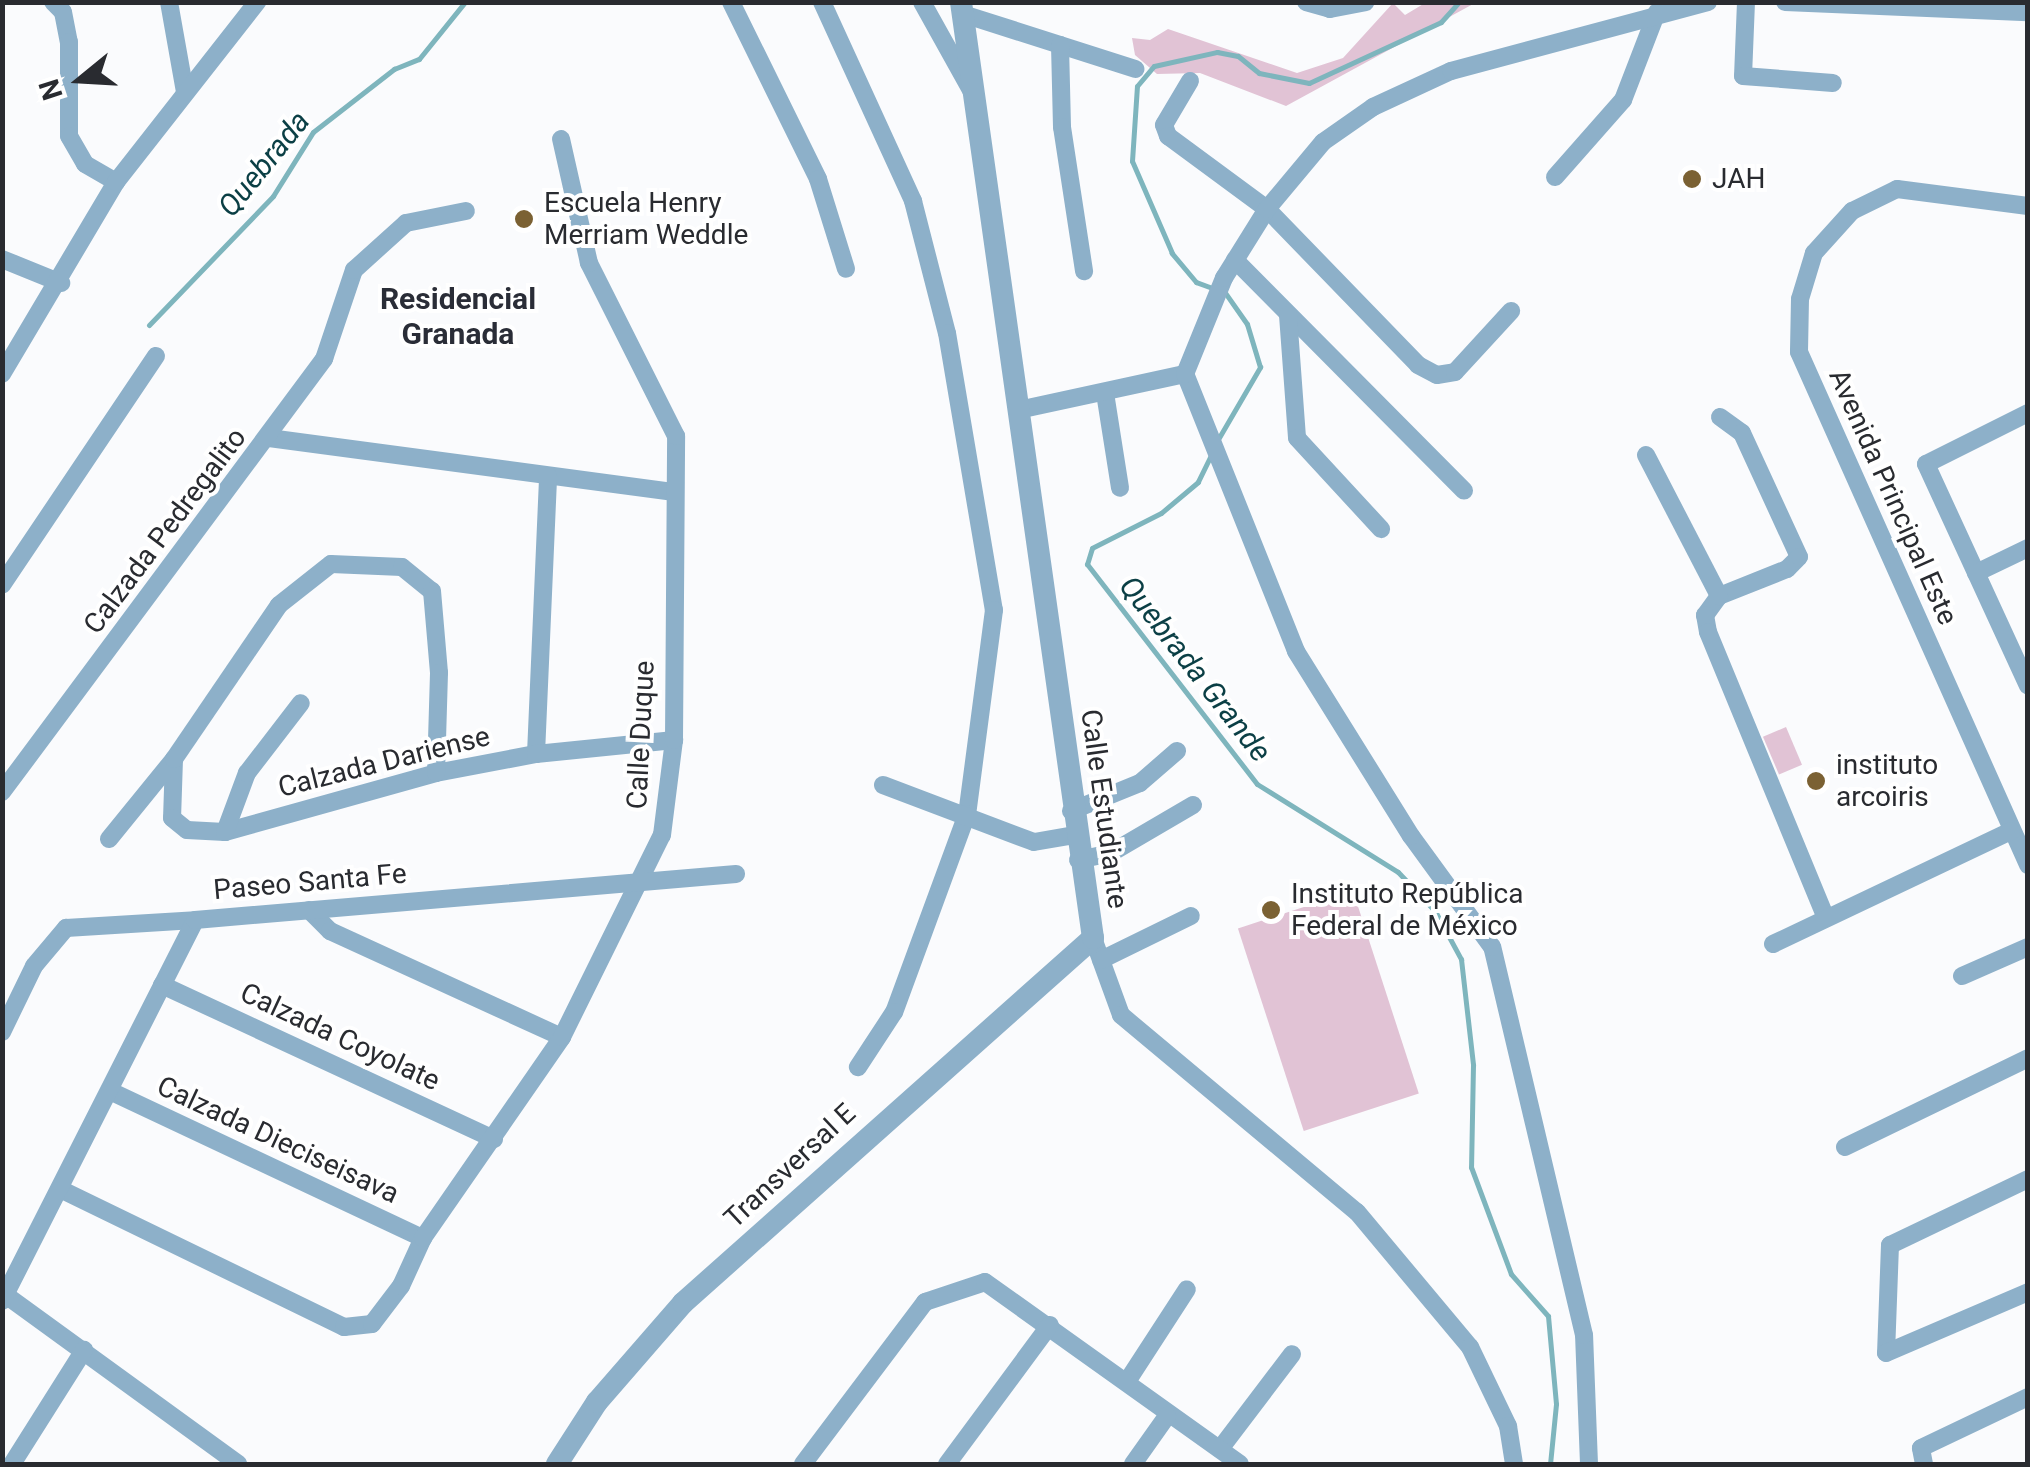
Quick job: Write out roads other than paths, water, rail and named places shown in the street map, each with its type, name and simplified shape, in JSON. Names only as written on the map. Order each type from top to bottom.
[{"type":"street","points":[[54,2],[63,12],[69,42],[69,136],[85,164],[116,182]]},
{"type":"street","points":[[169,2],[185,92]]},
{"type":"street","points":[[2,374],[61,283],[116,182],[257,2]]},
{"type":"street","points":[[731,2],[818,179],[846,270]]},
{"type":"street","points":[[822,2],[914,201],[948,333],[994,610],[966,814],[894,1012],[858,1067]]},
{"type":"street","points":[[922,2],[971,90]]},
{"type":"street","points":[[1306,2],[1330,9],[1366,2]]},
{"type":"street","points":[[1589,1464],[1584,1334],[1492,946],[1395,812],[1296,651],[1184,374],[1224,278],[1267,209],[1324,142],[1373,107],[1451,70],[1657,12],[1708,2]]},
{"type":"street","points":[[1746,2],[1743,76],[1833,83]]},
{"type":"street","points":[[1785,2],[2028,12]]},
{"type":"street","points":[[962,8],[1135,69]]},
{"type":"street","name":"Calle Estudiante","points":[[962,8],[971,90],[1023,409],[1078,860],[1097,949],[1122,1015],[1244,1125],[1357,1212],[1470,1347],[1508,1426],[1514,1464]]},
{"type":"street","points":[[1555,177],[1623,100],[1657,12]]},
{"type":"street","points":[[1060,45],[1062,127],[1084,271]]},
{"type":"street","points":[[1190,80],[1164,125],[1168,136],[1267,209],[1418,365],[1437,375],[1455,372],[1511,311]]},
{"type":"street","name":"Calle Duque","points":[[60,1189],[360,1330],[401,1286],[423,1238],[562,1037],[662,835],[674,740],[676,436],[589,263],[560,139]]},
{"type":"street","name":"Avenida Principal Este","points":[[2028,206],[1898,189],[1852,211],[1814,252],[1800,299],[1800,352],[1818,401],[2028,865]]},
{"type":"street","points":[[270,438],[324,359],[354,270],[406,223],[466,211]]},
{"type":"street","points":[[2,258],[61,283]]},
{"type":"street","points":[[1235,260],[1380,400],[1464,491]]},
{"type":"street","points":[[1288,315],[1297,438],[1381,529]]},
{"type":"street","points":[[2,585],[156,356]]},
{"type":"street","points":[[1023,409],[1184,374]]},
{"type":"street","points":[[1105,393],[1120,488]]},
{"type":"street","points":[[2028,413],[1932,455],[1926,464],[2028,686]]},
{"type":"street","points":[[1720,416],[1742,433],[1799,557],[1787,569],[1720,596],[1705,616],[1708,632],[1826,918]]},
{"type":"street","name":"Calzada Pedregalito","points":[[2,792],[270,438],[674,492]]},
{"type":"street","points":[[1646,455],[1720,596]]},
{"type":"street","points":[[536,754],[548,476]]},
{"type":"street","points":[[1976,572],[2028,548]]},
{"type":"street","points":[[108,839],[174,760],[280,605],[331,564],[357,560],[402,567],[432,591],[439,673],[436,773]]},
{"type":"street","points":[[225,832],[247,773],[301,703]]},
{"type":"street","name":"Calzada Dariense","points":[[174,760],[172,818],[188,830],[225,832],[436,773],[536,754],[674,740]]},
{"type":"street","points":[[1071,811],[1140,783],[1177,751]]},
{"type":"street","points":[[884,785],[1034,842],[1075,835]]},
{"type":"street","points":[[1078,860],[1111,852],[1193,805]]},
{"type":"street","points":[[1773,944],[2012,831]]},
{"type":"street","name":"Paseo Santa Fe","points":[[5,1299],[195,920],[640,878],[736,874]]},
{"type":"street","points":[[309,910],[330,931],[562,1037]]},
{"type":"street","points":[[1097,949],[1191,916]]},
{"type":"street","points":[[2,1032],[34,966],[66,928],[195,920]]},
{"type":"street","points":[[1962,976],[2028,947]]},
{"type":"street","name":"Transversal E","points":[[557,1464],[597,1402],[682,1304],[1097,949]]},
{"type":"street","name":"Calzada Coyolate","points":[[162,986],[494,1139]]},
{"type":"street","points":[[1846,1147],[2028,1058]]},
{"type":"street","name":"Calzada Dieciseisava","points":[[110,1091],[423,1238]]},
{"type":"street","points":[[2028,1180],[1890,1246],[1886,1353],[1891,1356],[2028,1292]]},
{"type":"street","points":[[803,1464],[925,1302],[985,1282],[1128,1380],[1167,1416],[1240,1464]]},
{"type":"street","points":[[1128,1380],[1187,1289]]},
{"type":"street","points":[[5,1299],[84,1350],[238,1464]]},
{"type":"street","points":[[946,1464],[1050,1325]]},
{"type":"street","points":[[12,1464],[84,1350]]},
{"type":"street","points":[[1220,1449],[1292,1354]]},
{"type":"street","points":[[1924,1464],[1921,1448],[2028,1397]]},
{"type":"street","points":[[1133,1464],[1167,1416]]},
{"type":"waterway","name":"Quebrada","points":[[149,325],[273,196],[313,132],[394,69],[419,59],[465,2]]},
{"type":"waterway","name":"Quebrada Grande","points":[[1215,289],[1196,282],[1172,253],[1132,161],[1137,86],[1154,66],[1217,52],[1238,56],[1259,73],[1309,83],[1441,22],[1459,2]]},
{"type":"waterway","name":"Quebrada Grande","points":[[1217,441],[1260,367],[1247,324],[1225,293]]},
{"type":"waterway","name":"Quebrada Grande","points":[[1211,455],[1198,482],[1161,513],[1092,548],[1087,564],[1257,784],[1398,872],[1435,911],[1461,959],[1473,1065],[1471,1167],[1511,1274],[1548,1316],[1556,1404],[1550,1464]]},
{"type":"place","name":"JAH","points":[[1692,179]]},
{"type":"place","name":"Escuela Henry Merriam Weddle","points":[[524,219]]},
{"type":"place","name":"instituto arcoiris","points":[[1816,781]]},
{"type":"place","name":"Instituto República Federal de México","points":[[1271,910]]},
{"type":"district","name":"Residencial Granada","points":[[458,316]]}]
